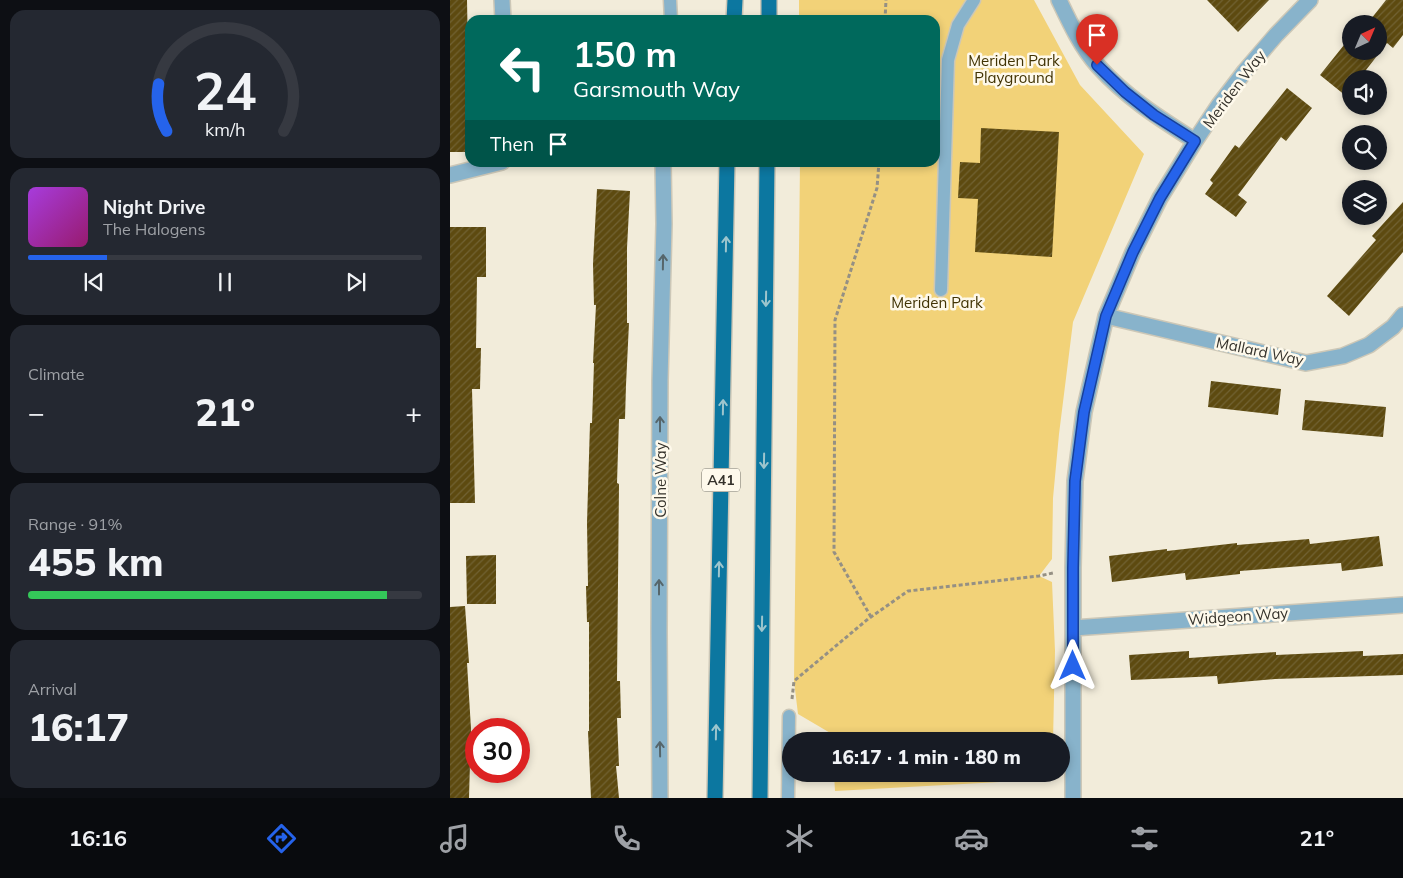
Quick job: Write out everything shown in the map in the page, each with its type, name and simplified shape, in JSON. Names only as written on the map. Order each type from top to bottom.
[{"type":"highway","points":[[734,15],[735,0]]},
{"type":"highway","points":[[769,0],[769,15]]},
{"type":"highway","name":"A41","points":[[715,798],[727,167]]},
{"type":"highway","points":[[760,798],[767,167]]},
{"type":"street","points":[[502,0],[503,15]]},
{"type":"street","points":[[1059,0],[1077,36],[1097,65],[1125,92],[1154,115],[1195,141]]},
{"type":"street","name":"Meriden Way","points":[[1072,798],[1075,481],[1084,412],[1106,316],[1133,252],[1156,206],[1195,141],[1245,71],[1310,0]]},
{"type":"street","points":[[450,175],[482,167]]},
{"type":"street","name":"Colne Way","points":[[660,798],[660,390],[664,224],[663,167]]},
{"type":"street","name":"Mallard Way","points":[[1106,316],[1306,363],[1343,356],[1369,345],[1393,327],[1403,315]]},
{"type":"street","name":"Widgeon Way","points":[[1073,628],[1403,605]]},
{"type":"lane","points":[[670,0],[671,15]]},
{"type":"lane","points":[[941,290],[948,60],[958,25],[974,0]]},
{"type":"lane","points":[[789,716],[789,732]]},
{"type":"lane","points":[[788,798],[789,782]]},
{"type":"path","points":[[885,15],[886,0]]},
{"type":"path","points":[[871,617],[834,552],[835,320],[877,188],[879,167]]},
{"type":"path","points":[[789,716],[794,681],[871,617],[908,591],[1039,576],[1073,568]]},
{"type":"green space","name":"Meriden Park","points":[[799,0],[1034,0],[1080,85],[1144,154],[1073,322],[1053,498],[1052,559],[1039,576],[1052,582],[1055,651],[1053,732],[829,732],[798,714],[794,681],[800,167],[940,167],[940,15],[799,15]]},
{"type":"green space","points":[[834,782],[998,782],[835,791]]},
{"type":"building","points":[[450,0],[467,0],[467,15],[465,15],[465,152],[450,152]]},
{"type":"building","points":[[1207,0],[1269,0],[1238,32]]},
{"type":"building","points":[[1386,0],[1403,0],[1403,35],[1393,48],[1388,44],[1388,15],[1374,15]]},
{"type":"building","points":[[1342,48],[1342,60],[1374,60],[1366,70],[1342,70],[1342,93],[1320,75]]},
{"type":"building","points":[[1287,88],[1312,108],[1286,141],[1281,137],[1238,195],[1247,202],[1236,217],[1205,194],[1213,183],[1210,180],[1235,145],[1239,148]]},
{"type":"building","points":[[981,128],[1059,132],[1052,257],[975,252],[978,199],[958,198],[960,162],[980,163]]},
{"type":"building","points":[[597,189],[630,191],[627,248],[627,323],[629,323],[625,419],[619,419],[617,483],[619,484],[617,681],[620,681],[621,718],[617,718],[619,766],[616,766],[619,798],[591,798],[588,731],[589,622],[587,622],[586,586],[588,586],[587,523],[596,305],[594,305],[593,264]]},
{"type":"building","points":[[1403,202],[1403,252],[1349,316],[1327,296],[1376,240],[1372,236],[1382,225],[1387,225],[1387,220]]},
{"type":"building","points":[[450,227],[486,227],[486,277],[477,277],[476,348],[481,348],[480,389],[472,389],[475,503],[450,503]]},
{"type":"building","points":[[1211,381],[1281,389],[1278,415],[1208,407]]},
{"type":"building","points":[[1305,400],[1386,407],[1383,437],[1302,430]]},
{"type":"building","points":[[1379,536],[1383,566],[1342,571],[1341,563],[1240,571],[1240,574],[1186,580],[1185,573],[1112,582],[1109,556],[1237,543],[1237,545],[1309,539],[1310,544]]},
{"type":"building","points":[[496,555],[496,604],[467,604],[466,556]]},
{"type":"building","points":[[465,606],[470,718],[465,718],[465,783],[469,783],[469,798],[450,798],[450,607]]},
{"type":"building","points":[[1189,651],[1189,658],[1276,652],[1276,655],[1363,651],[1363,656],[1403,654],[1403,675],[1275,679],[1218,684],[1217,676],[1131,680],[1129,655]]},
{"type":"route","points":[[1073,666],[1075,481],[1084,412],[1106,316],[1133,252],[1160,198],[1195,141],[1154,115],[1125,92],[1097,65]]},
{"type":"park label","name":"Meriden Park Playground","points":[[1014,68]]}]
